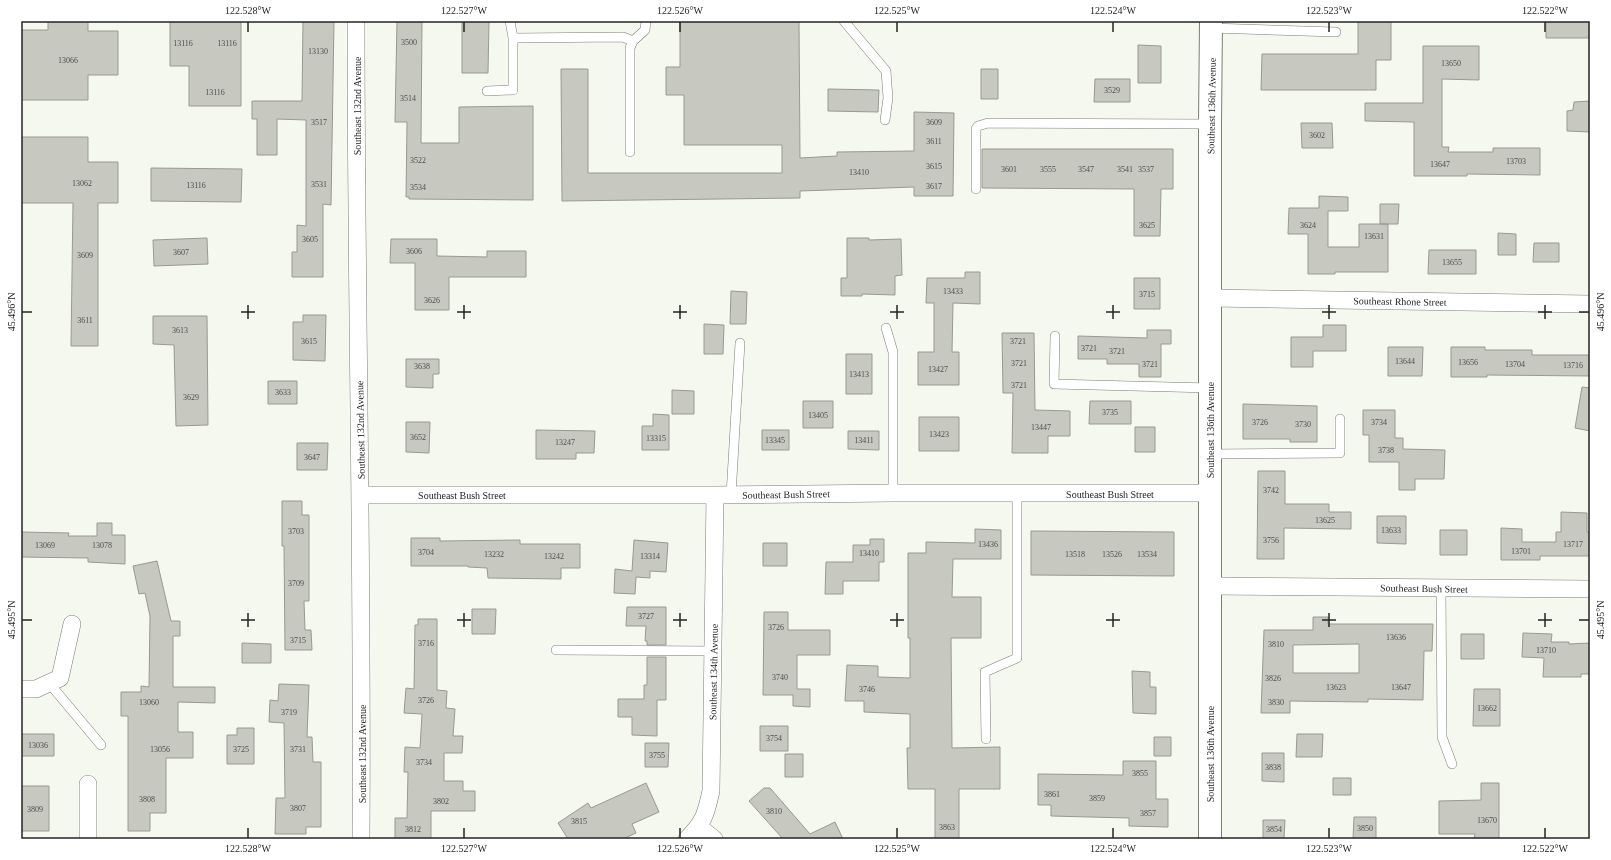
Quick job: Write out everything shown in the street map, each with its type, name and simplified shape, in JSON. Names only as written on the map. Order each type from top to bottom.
[{"type":"street","name":"Southeast 132nd Avenue","points":[[356,21],[361,495],[361,839]]},
{"type":"street","name":"Southeast 136th Avenue","points":[[1210,839],[1211,25]]},
{"type":"street","name":"Southeast Rhone Street","points":[[1210,298],[1590,304]]},
{"type":"street","name":"Southeast Bush Street","points":[[361,495],[1210,493]]},
{"type":"street","name":"Southeast 134th Avenue","points":[[699,827],[706,814],[711,791],[713,651],[723,495]]},
{"type":"street","name":"Southeast Bush Street","points":[[1210,586],[1590,589]]},
{"type":"street","points":[[21,689],[36,689],[60,678],[72,624]]},
{"type":"street","points":[[88,784],[88,839]]},
{"type":"street","points":[[687,839],[699,827],[714,839]]},
{"type":"lane","points":[[488,91],[513,90],[513,38],[510,21]]},
{"type":"lane","points":[[630,152],[630,48],[633,41],[645,30],[646,21]]},
{"type":"lane","points":[[844,21],[886,71],[888,98],[885,120]]},
{"type":"lane","points":[[1211,25],[1336,32]]},
{"type":"lane","points":[[513,38],[623,37],[633,41]]},
{"type":"lane","points":[[976,189],[976,130],[981,125],[988,123],[1210,124]]},
{"type":"lane","points":[[886,328],[894,352],[893,493]]},
{"type":"lane","points":[[1056,336],[1054,384],[1210,388]]},
{"type":"lane","points":[[723,495],[740,343]]},
{"type":"lane","points":[[1210,454],[1340,453],[1340,419]]},
{"type":"lane","points":[[986,739],[984,672],[1017,658],[1017,494]]},
{"type":"lane","points":[[1441,588],[1442,737],[1452,764]]},
{"type":"lane","points":[[556,650],[713,651]]},
{"type":"lane","points":[[49,683],[101,745]]},
{"type":"building","points":[[48,21],[88,21],[88,31],[118,31],[118,75],[88,75],[88,100],[21,100],[21,30],[48,30]]},
{"type":"building","points":[[170,21],[241,21],[241,106],[189,106],[189,66],[170,66]]},
{"type":"building","points":[[303,21],[334,21],[331,205],[323,204],[323,277],[292,277],[292,252],[297,252],[297,225],[306,226],[306,120],[277,119],[277,155],[257,155],[257,119],[252,119],[252,101],[302,101]]},
{"type":"building","points":[[397,21],[422,21],[421,143],[459,143],[459,107],[533,106],[533,200],[409,199],[409,197],[406,197],[407,122],[395,122]]},
{"type":"building","points":[[462,21],[489,21],[488,73],[462,73]]},
{"type":"building","points":[[680,21],[799,21],[800,158],[837,156],[837,152],[914,151],[914,112],[954,113],[953,196],[914,196],[914,187],[800,191],[800,198],[562,201],[561,69],[588,69],[588,173],[782,173],[782,145],[684,145],[684,95],[666,95],[666,67],[680,67]]},
{"type":"building","points":[[1358,21],[1391,21],[1391,60],[1376,60],[1376,90],[1261,90],[1262,54],[1358,54]]},
{"type":"building","points":[[1546,21],[1590,21],[1590,38],[1546,38]]},
{"type":"building","points":[[1138,45],[1161,46],[1161,83],[1138,83]]},
{"type":"building","points":[[1423,46],[1479,46],[1479,80],[1442,79],[1442,147],[1449,147],[1448,152],[1493,152],[1493,148],[1540,148],[1540,175],[1467,174],[1467,176],[1414,176],[1414,122],[1365,121],[1365,103],[1423,103]]},
{"type":"building","points":[[981,69],[998,69],[998,99],[981,99]]},
{"type":"building","points":[[1095,79],[1130,79],[1130,102],[1094,102]]},
{"type":"building","points":[[828,89],[879,90],[878,112],[828,111]]},
{"type":"building","points":[[1590,101],[1590,132],[1567,131],[1567,111],[1573,110],[1574,102]]},
{"type":"building","points":[[1301,123],[1332,123],[1333,148],[1302,148]]},
{"type":"building","points":[[21,137],[88,137],[88,162],[118,162],[118,203],[98,203],[98,346],[71,346],[73,203],[21,203]]},
{"type":"building","points":[[982,149],[1173,149],[1173,189],[1161,189],[1160,236],[1134,236],[1134,189],[982,188]]},
{"type":"building","points":[[151,168],[242,169],[241,202],[151,201]]},
{"type":"building","points":[[1319,196],[1348,197],[1348,211],[1328,211],[1328,247],[1359,247],[1359,224],[1388,224],[1388,272],[1335,272],[1335,274],[1308,274],[1308,234],[1288,234],[1289,208],[1319,208]]},
{"type":"building","points":[[1380,204],[1399,204],[1398,224],[1380,224]]},
{"type":"building","points":[[1498,233],[1516,234],[1516,255],[1498,255]]},
{"type":"building","points":[[207,238],[208,264],[154,266],[153,240]]},
{"type":"building","points":[[847,238],[869,238],[869,240],[901,239],[902,275],[895,276],[895,295],[862,294],[862,296],[841,296],[841,278],[847,278]]},
{"type":"building","points":[[391,239],[437,239],[437,256],[487,257],[487,251],[526,251],[526,277],[449,277],[449,310],[415,310],[415,263],[390,263]]},
{"type":"building","points":[[1534,243],[1559,243],[1559,262],[1533,262]]},
{"type":"building","points":[[1429,250],[1476,250],[1476,274],[1428,274]]},
{"type":"building","points":[[965,272],[980,272],[980,304],[953,303],[952,352],[959,352],[959,385],[918,385],[918,352],[934,352],[934,303],[926,303],[927,278],[965,278]]},
{"type":"building","points":[[1134,278],[1160,278],[1160,309],[1134,309]]},
{"type":"building","points":[[731,291],[747,292],[746,324],[730,324]]},
{"type":"building","points":[[303,315],[326,315],[325,361],[293,360],[293,322],[303,322]]},
{"type":"building","points":[[153,316],[207,316],[208,425],[176,426],[174,345],[153,344]]},
{"type":"building","points":[[704,324],[724,325],[723,354],[704,354]]},
{"type":"building","points":[[1323,325],[1346,325],[1346,351],[1313,351],[1313,367],[1291,367],[1291,337],[1323,337]]},
{"type":"building","points":[[1147,330],[1171,330],[1171,344],[1161,344],[1161,377],[1139,377],[1139,364],[1107,364],[1107,359],[1078,359],[1078,336],[1147,338]]},
{"type":"building","points":[[1002,333],[1034,333],[1035,410],[1070,411],[1070,436],[1048,436],[1048,453],[1012,453],[1013,393],[1003,393]]},
{"type":"building","points":[[1388,347],[1423,347],[1422,376],[1388,376]]},
{"type":"building","points":[[1451,347],[1485,347],[1485,350],[1532,350],[1532,355],[1590,355],[1590,376],[1487,375],[1487,377],[1451,377]]},
{"type":"building","points":[[846,354],[872,354],[872,394],[846,394]]},
{"type":"building","points":[[406,359],[439,359],[439,374],[433,374],[433,388],[406,387]]},
{"type":"building","points":[[268,381],[297,381],[297,404],[268,404]]},
{"type":"building","points":[[1582,387],[1590,388],[1590,431],[1575,428]]},
{"type":"building","points":[[672,390],[694,391],[694,414],[672,414]]},
{"type":"building","points":[[803,401],[833,401],[833,428],[803,428]]},
{"type":"building","points":[[1090,401],[1131,401],[1131,424],[1089,424]]},
{"type":"building","points":[[1243,404],[1317,406],[1317,442],[1290,442],[1290,439],[1243,439]]},
{"type":"building","points":[[1363,410],[1395,410],[1395,438],[1403,438],[1403,449],[1445,450],[1444,479],[1415,479],[1415,490],[1399,490],[1399,462],[1369,462],[1369,435],[1363,435]]},
{"type":"building","points":[[653,414],[669,415],[669,450],[642,450],[642,426],[653,426]]},
{"type":"building","points":[[919,417],[959,417],[959,451],[919,451]]},
{"type":"building","points":[[406,422],[430,422],[429,453],[406,452]]},
{"type":"building","points":[[1135,427],[1155,427],[1155,452],[1135,452]]},
{"type":"building","points":[[536,430],[595,431],[594,453],[576,453],[576,459],[536,459]]},
{"type":"building","points":[[762,430],[789,430],[789,450],[762,450]]},
{"type":"building","points":[[848,431],[879,431],[879,450],[848,449]]},
{"type":"building","points":[[297,443],[328,443],[327,470],[297,470]]},
{"type":"building","points":[[1258,471],[1285,471],[1285,504],[1329,504],[1329,512],[1351,512],[1351,529],[1284,528],[1284,559],[1257,559]]},
{"type":"building","points":[[282,501],[302,501],[302,515],[309,515],[309,601],[304,601],[305,630],[311,630],[312,650],[285,650]]},
{"type":"building","points":[[1561,512],[1587,513],[1587,532],[1590,532],[1590,556],[1540,556],[1540,560],[1501,560],[1501,528],[1522,529],[1522,542],[1556,542],[1556,532],[1561,532]]},
{"type":"building","points":[[1377,516],[1406,516],[1406,544],[1377,543]]},
{"type":"building","points":[[97,523],[112,523],[112,535],[125,535],[125,564],[88,562],[88,558],[21,557],[21,532],[69,533],[68,536],[97,536]]},
{"type":"building","points":[[975,529],[1001,530],[1001,559],[953,559],[952,597],[981,597],[981,638],[951,638],[952,748],[1000,747],[1000,789],[959,789],[959,839],[935,839],[935,789],[908,789],[907,748],[910,748],[910,714],[864,712],[864,701],[845,701],[847,665],[878,666],[878,677],[910,678],[910,638],[908,638],[908,553],[926,553],[926,542],[975,543]]},
{"type":"building","points":[[1440,530],[1467,530],[1467,555],[1440,555]]},
{"type":"building","points":[[1031,531],[1174,532],[1174,576],[1031,575]]},
{"type":"building","points":[[411,538],[440,538],[440,541],[520,540],[520,544],[580,544],[580,568],[561,568],[561,579],[488,578],[487,568],[468,566],[411,566]]},
{"type":"building","points":[[870,539],[884,539],[884,562],[879,562],[879,581],[843,581],[843,594],[825,594],[826,562],[853,562],[853,545],[870,545]]},
{"type":"building","points":[[634,540],[668,543],[666,572],[650,571],[650,578],[636,577],[635,594],[614,593],[615,569],[632,571]]},
{"type":"building","points":[[763,543],[787,543],[787,566],[763,566]]},
{"type":"building","points":[[157,561],[171,621],[180,621],[180,636],[173,636],[173,687],[215,687],[215,703],[178,702],[178,732],[193,732],[193,758],[166,758],[166,813],[150,813],[150,831],[128,831],[128,716],[121,716],[121,692],[141,692],[141,686],[149,687],[150,616],[145,593],[139,594],[133,566]]},
{"type":"building","points":[[627,607],[666,607],[666,645],[647,645],[647,641],[645,641],[646,626],[626,626]]},
{"type":"building","points":[[472,609],[496,609],[495,634],[472,634]]},
{"type":"building","points":[[764,612],[788,612],[788,630],[830,630],[830,655],[797,655],[797,689],[810,689],[810,707],[793,706],[793,695],[763,695]]},
{"type":"building","points":[[1313,617],[1328,617],[1328,624],[1433,624],[1432,651],[1424,651],[1423,700],[1368,699],[1368,702],[1290,701],[1290,713],[1261,713],[1264,630],[1313,630]],"holes":[[[1359,644],[1359,673],[1293,673],[1293,645]]]},
{"type":"building","points":[[418,619],[437,619],[437,690],[447,691],[446,708],[455,709],[453,736],[463,736],[462,753],[444,753],[444,781],[463,781],[463,791],[475,791],[475,811],[431,811],[431,839],[395,839],[395,818],[407,818],[408,772],[404,772],[405,747],[420,748],[422,714],[404,713],[406,688],[414,689],[415,625],[418,625]]},
{"type":"building","points":[[1523,633],[1552,634],[1551,642],[1569,642],[1569,644],[1590,643],[1590,674],[1581,674],[1581,677],[1543,677],[1544,658],[1522,657]]},
{"type":"building","points":[[1461,634],[1484,634],[1484,659],[1461,659]]},
{"type":"building","points":[[242,643],[271,644],[271,663],[242,663]]},
{"type":"building","points":[[647,657],[666,657],[666,700],[657,700],[657,736],[632,735],[632,717],[618,717],[618,699],[644,699],[644,685],[647,685]]},
{"type":"building","points":[[1132,671],[1150,672],[1150,687],[1156,687],[1156,714],[1133,713]]},
{"type":"building","points":[[279,684],[309,685],[307,737],[312,737],[313,762],[321,762],[321,827],[306,827],[306,834],[275,834],[276,798],[285,798],[284,723],[269,722],[270,700],[278,701]]},
{"type":"building","points":[[1474,689],[1500,689],[1500,726],[1473,726]]},
{"type":"building","points":[[760,726],[788,726],[788,751],[760,751]]},
{"type":"building","points":[[237,728],[254,728],[254,764],[227,764],[227,735],[237,735]]},
{"type":"building","points":[[21,734],[54,734],[54,756],[21,756]]},
{"type":"building","points":[[1297,734],[1323,734],[1322,757],[1296,757]]},
{"type":"building","points":[[1154,737],[1171,737],[1171,756],[1154,756]]},
{"type":"building","points":[[645,743],[669,743],[668,767],[645,767]]},
{"type":"building","points":[[1262,753],[1284,753],[1284,782],[1262,781]]},
{"type":"building","points":[[785,754],[803,754],[803,777],[785,777]]},
{"type":"building","points":[[1123,761],[1156,761],[1156,799],[1168,799],[1168,827],[1129,826],[1129,818],[1051,816],[1051,805],[1038,805],[1038,774],[1123,775]]},
{"type":"building","points":[[1333,778],[1351,778],[1351,795],[1333,795]]},
{"type":"building","points":[[646,783],[659,812],[632,824],[636,833],[623,839],[568,839],[558,823],[588,803],[591,808]]},
{"type":"building","points":[[1481,783],[1499,783],[1499,839],[1474,839],[1475,834],[1439,834],[1439,801],[1481,800]]},
{"type":"building","points":[[21,786],[49,786],[49,831],[21,831]]},
{"type":"building","points":[[764,788],[770,788],[810,834],[835,822],[843,839],[783,839],[749,801]]},
{"type":"building","points":[[1354,817],[1376,817],[1376,839],[1353,839]]},
{"type":"building","points":[[1263,820],[1285,820],[1284,839],[1263,839]]}]
